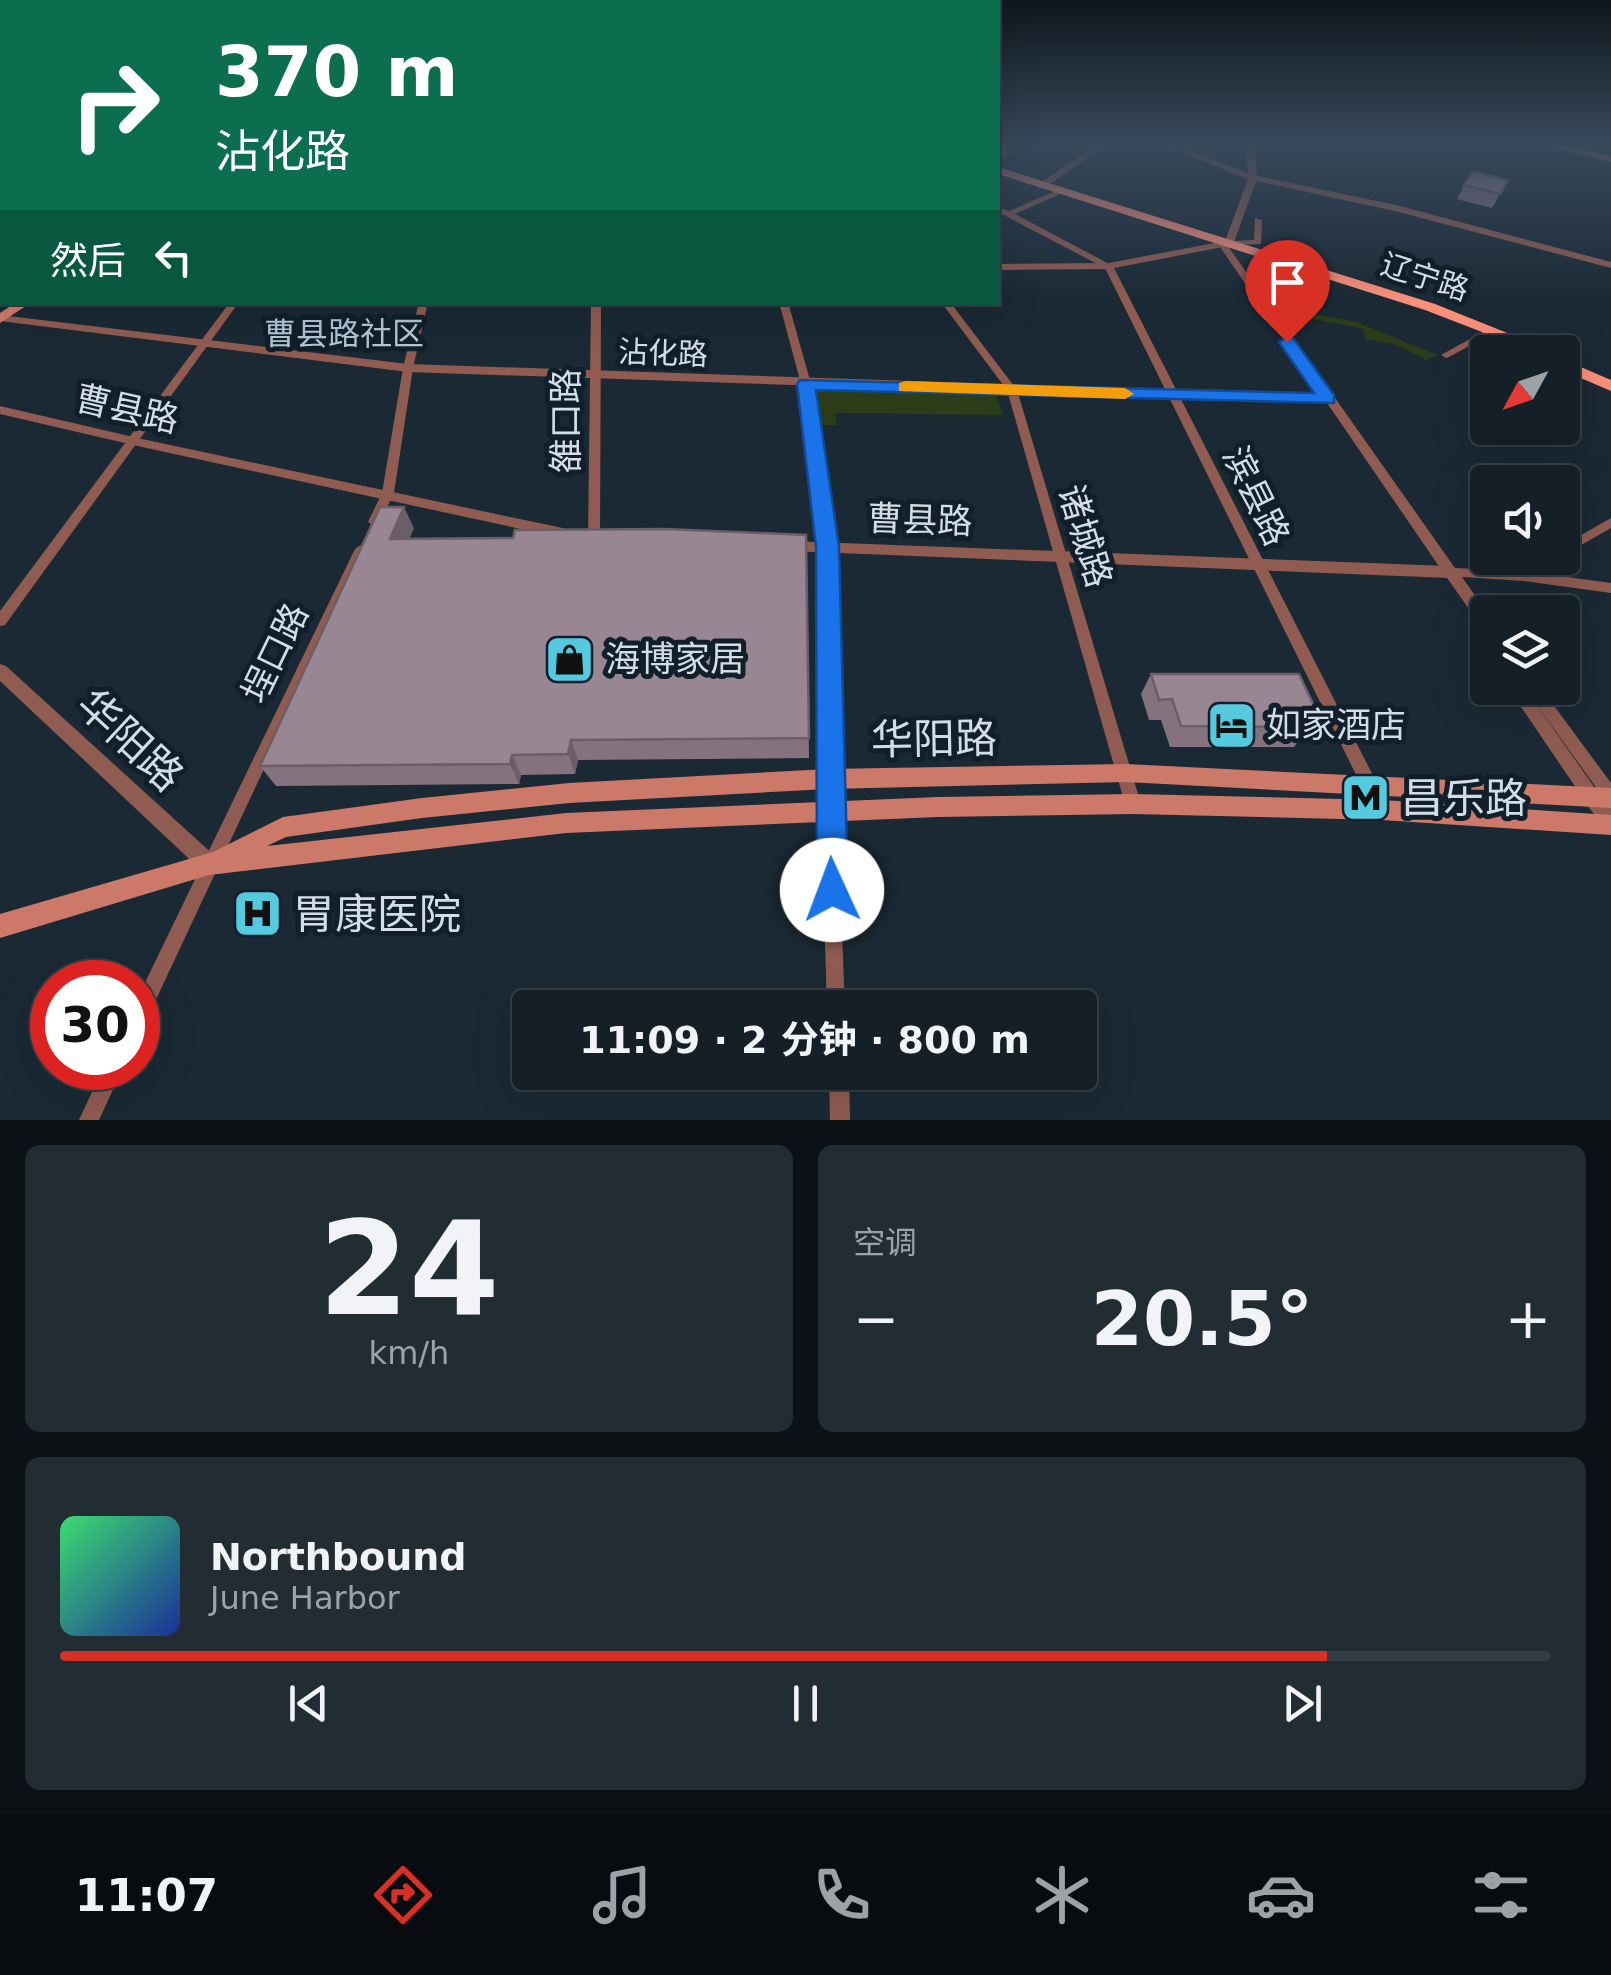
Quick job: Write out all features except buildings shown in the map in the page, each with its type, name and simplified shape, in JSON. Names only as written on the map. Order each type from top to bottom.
[{"type":"main road","name":"辽宁路","points":[[1072,195],[1223,239],[1505,335]]},
{"type":"main road","name":"辽宁路","points":[[1075,195],[1223,239],[1495,335]]},
{"type":"main road","points":[[0,319],[21,305]]},
{"type":"main road","points":[[1580,370],[1611,384]]},
{"type":"main road","name":"华阳路","points":[[209,864],[283,827],[569,793],[828,778],[1126,773],[1605,796]]},
{"type":"main road","name":"华阳路","points":[[209,864],[566,823],[830,811],[1134,804],[1382,810],[1611,822]]},
{"type":"main road","points":[[0,926],[209,864]]},
{"type":"street","points":[[1009,214],[1053,195]]},
{"type":"street","points":[[1223,239],[1242,195]]},
{"type":"street","points":[[1335,195],[1422,214],[1611,265]]},
{"type":"street","points":[[1000,210],[1110,266]]},
{"type":"street","points":[[1000,267],[1110,266],[1223,239],[1258,242],[1258,220]]},
{"type":"street","points":[[1223,239],[1327,399],[1470,602]]},
{"type":"street","name":"滨县路","points":[[1110,266],[1255,563],[1382,810]]},
{"type":"street","points":[[0,621],[233,305]]},
{"type":"street","name":"埕口路","points":[[160,969],[388,493],[408,368],[423,305]]},
{"type":"street","name":"雒口路","points":[[594,540],[596,305]]},
{"type":"street","points":[[783,305],[806,384],[828,547],[828,778],[835,990]]},
{"type":"street","name":"诸城路","points":[[947,305],[1012,390],[1134,804]]},
{"type":"street","name":"沾化路","points":[[0,319],[408,368],[1327,399]]},
{"type":"street","points":[[1446,355],[1488,332]]},
{"type":"street","name":"曹县路","points":[[0,410],[134,444],[388,493],[594,540],[613,540]]},
{"type":"street","points":[[1580,541],[1611,522]]},
{"type":"street","name":"曹县路","points":[[769,545],[1448,572],[1524,576],[1611,588]]},
{"type":"street","name":"华阳路","points":[[0,671],[209,864]]},
{"type":"street","points":[[1528,705],[1605,796],[1611,822]]},
{"type":"street","points":[[89,1120],[103,1090]]},
{"type":"street","points":[[839,1090],[840,1120]]},
{"type":"green space","points":[[1304,312],[1357,322],[1437,355],[1426,360],[1397,345],[1365,339],[1364,329],[1308,318]]},
{"type":"green space","points":[[823,388],[996,395],[1003,415],[835,413],[837,425],[822,425],[817,391]]},
{"type":"slow traffic","points":[[906,387],[1125,394]]},
{"type":"place","name":"海博家居","points":[[570,659]]},
{"type":"place","name":"如家酒店","points":[[1231,725]]},
{"type":"place","name":"昌乐路","points":[[1366,798]]},
{"type":"place","name":"胃康医院","points":[[258,914]]},
{"type":"district","name":"曹县路社区","points":[[344,334]]},
{"type":"route","points":[[832,890],[828,547],[806,384],[1327,399],[1287,342]]}]
